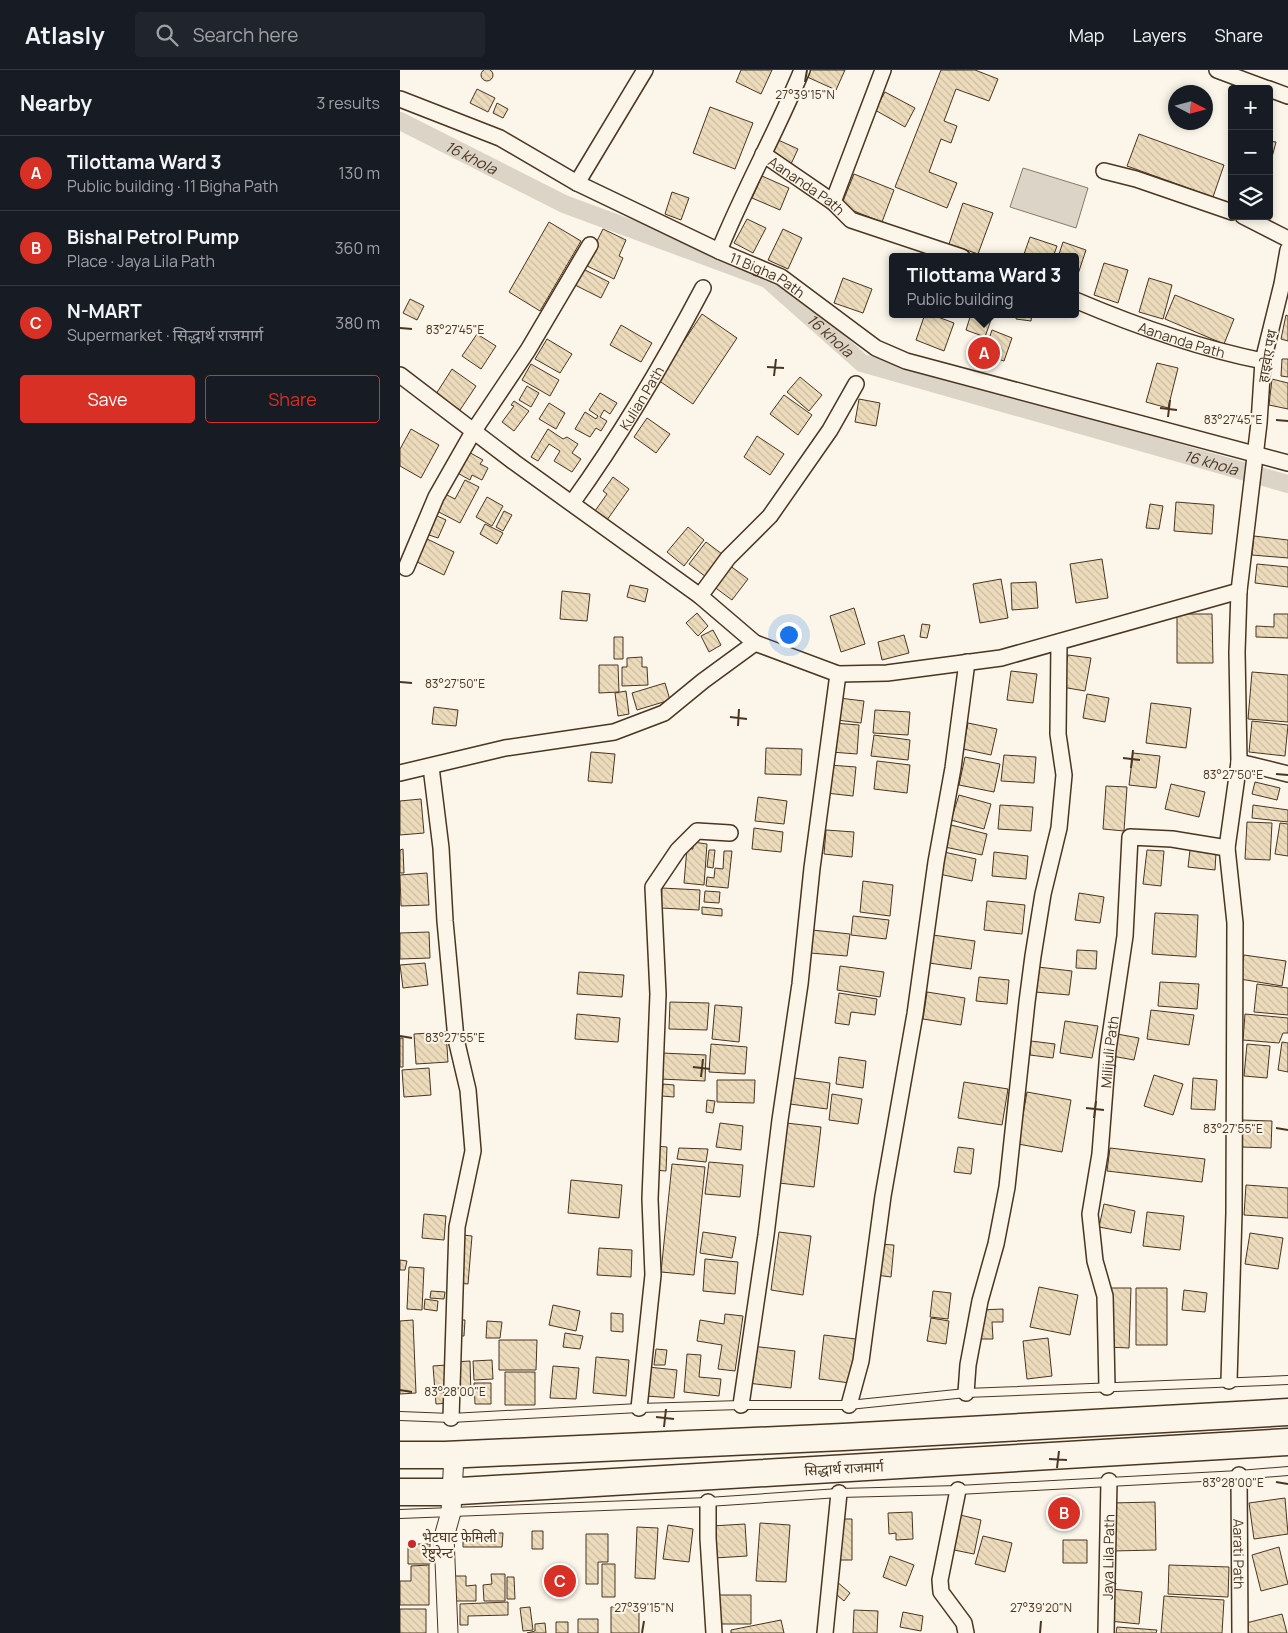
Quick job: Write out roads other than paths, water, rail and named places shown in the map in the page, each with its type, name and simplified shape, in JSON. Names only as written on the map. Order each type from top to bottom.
[{"type":"highway","points":[[400,1455],[454,1455],[853,1436],[1288,1412]]},
{"type":"highway","name":"सिद्धार्थ राजमार्ग","points":[[400,1492],[452,1502],[1288,1442]]},
{"type":"street","points":[[577,183],[645,70]]},
{"type":"street","points":[[719,251],[732,218],[788,104],[802,70]]},
{"type":"street","points":[[833,202],[884,70]]},
{"type":"street","points":[[1217,70],[1257,85]]},
{"type":"street","points":[[1273,91],[1288,96]]},
{"type":"street","name":"11 Bigha Path","points":[[400,99],[500,138],[577,183],[719,251],[781,277],[876,348],[906,361],[1255,459],[1288,463]]},
{"type":"street","name":"Aananda Path","points":[[763,154],[833,202],[851,220],[950,253]]},
{"type":"street","points":[[1104,170],[1228,211]]},
{"type":"street","points":[[1250,220],[1288,239]]},
{"type":"street","points":[[406,568],[436,496],[473,432],[528,350],[590,245]]},
{"type":"street","name":"हाइवेए पथ","points":[[1229,1381],[1234,1213],[1235,923],[1227,848],[1239,762],[1236,652],[1239,591],[1255,459],[1263,361],[1285,285],[1288,250]]},
{"type":"street","name":"Kulian Path","points":[[572,503],[601,464],[674,343],[703,288]]},
{"type":"street","name":"Aananda Path","points":[[1079,302],[1129,323],[1229,354],[1263,361]]},
{"type":"street","points":[[400,375],[473,432],[700,596],[755,643],[838,674],[887,673],[1001,658],[1239,591]]},
{"type":"street","points":[[700,596],[728,558],[770,516],[830,430],[856,384]]},
{"type":"street","points":[[966,1393],[968,1365],[980,1301],[996,1244],[1007,1188],[1032,965],[1043,894],[1059,828],[1064,775],[1058,734],[1059,642]]},
{"type":"street","points":[[400,774],[504,748],[614,732],[664,713],[703,681],[755,643]]},
{"type":"street","points":[[849,1405],[860,1361],[883,1196],[915,1014],[966,662]]},
{"type":"street","points":[[741,1405],[800,984],[812,868],[838,674]]},
{"type":"street","points":[[1239,762],[1288,774]]},
{"type":"street","points":[[431,767],[441,848],[456,1039],[468,1090],[472,1151],[457,1226],[450,1418]]},
{"type":"street","points":[[638,1408],[653,1275],[650,1199],[658,994],[653,888],[678,850],[697,831],[730,832]]},
{"type":"street","name":"Milijuli Path","points":[[1107,1387],[1105,1296],[1095,1261],[1090,1214],[1100,1154],[1108,1050],[1125,936],[1130,837],[1172,839],[1227,848]]},
{"type":"street","points":[[448,1633],[444,1537],[452,1502],[454,1455]]},
{"type":"street","name":"Aarati Path","points":[[1239,1475],[1240,1633]]},
{"type":"street","name":"Jaya Lila Path","points":[[1106,1633],[1109,1481]]},
{"type":"street","points":[[958,1490],[940,1580],[941,1592],[964,1623],[966,1633]]},
{"type":"street","points":[[825,1633],[839,1493]]},
{"type":"street","points":[[708,1502],[708,1538],[714,1633]]},
{"type":"lane","points":[[400,1416],[450,1418],[638,1408],[741,1405],[849,1405],[966,1393],[1288,1380]]},
{"type":"lane","points":[[400,1514],[452,1502],[708,1502],[839,1493],[958,1490],[1239,1475],[1288,1470]]},
{"type":"waterway","name":"16 khola","points":[[400,121],[564,204],[767,279],[862,363],[1288,484]]},
{"type":"place","name":"Tilottama Ward 3","points":[[984,353]]},
{"type":"place","name":"Bishal Petrol Pump","points":[[1064,1513]]},
{"type":"place","name":"भेटघाट फेमिली रेष्टुरेन्ट","points":[[412,1544]]},
{"type":"place","name":"N-MART","points":[[560,1581]]}]
